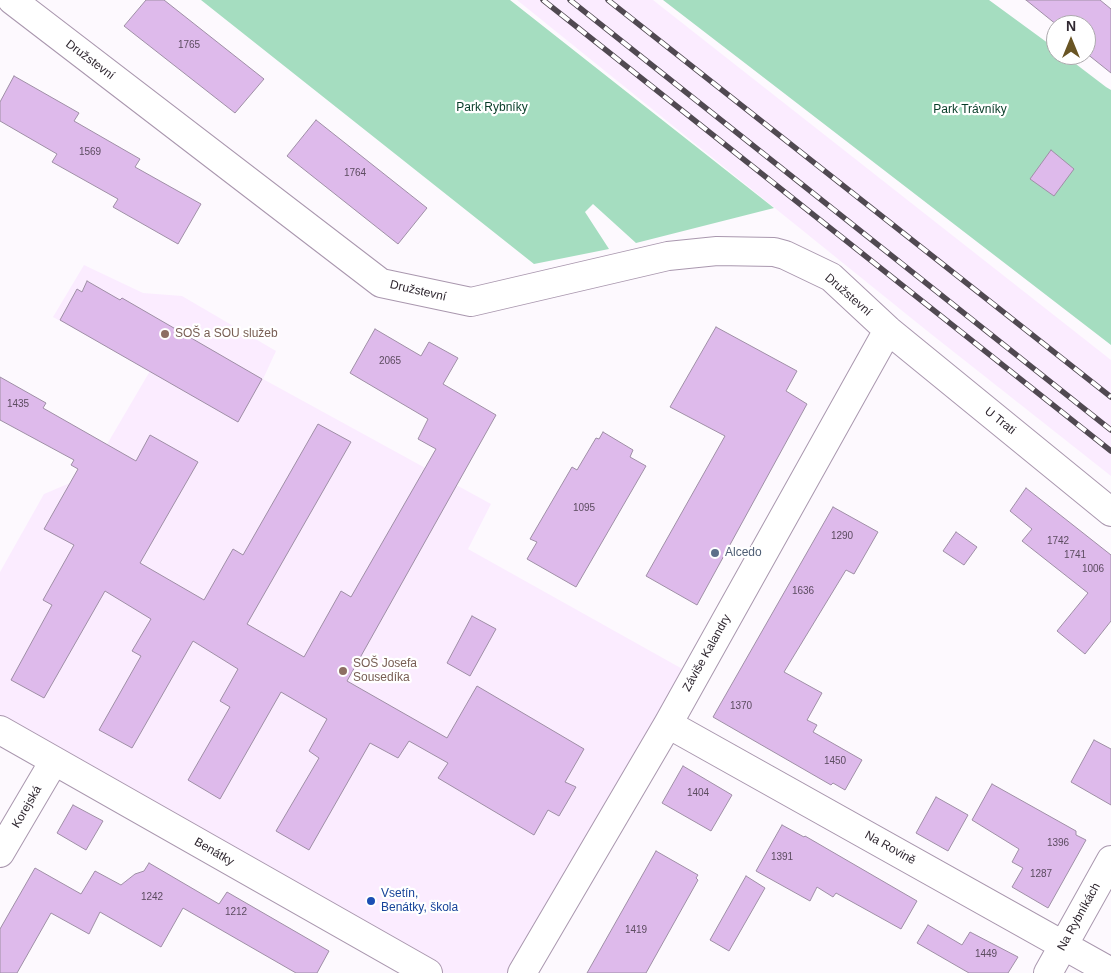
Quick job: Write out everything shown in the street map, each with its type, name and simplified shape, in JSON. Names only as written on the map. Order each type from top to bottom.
[{"type":"street","name":"Družstevní","points":[[12,0],[381,283],[471,302],[668,256],[717,251],[774,252],[785,255],[831,277],[888,330]]},
{"type":"street","name":"U Trati","points":[[888,330],[1111,512]]},
{"type":"street","name":"Záviše Kalandry","points":[[522,973],[668,724],[888,330]]},
{"type":"street","name":"Na Rovině","points":[[668,724],[1111,972]]},
{"type":"street","name":"Benátky","points":[[0,730],[428,973]]},
{"type":"street","name":"Korejská","points":[[0,853],[54,761]]},
{"type":"street","name":"Na Rybníkách","points":[[1048,973],[1111,860]]},
{"type":"shaded area","points":[[517,0],[653,0],[1111,360],[1111,476],[926,330]]},
{"type":"shaded area","name":"SOŠ Josefa Sousedíka","points":[[84,265],[143,293],[182,296],[276,351],[263,379],[491,504],[468,549],[695,676],[522,973],[430,973],[0,729],[0,572],[44,494],[89,475],[150,371],[53,317]]},
{"type":"green space","name":"Park Rybníky","points":[[201,0],[510,0],[774,208],[636,243],[593,204],[585,212],[609,249],[534,264]]},
{"type":"green space","name":"Park Trávníky","points":[[663,0],[989,0],[1046,42],[1046,65],[1077,65],[1111,90],[1111,345]]},
{"type":"building","points":[[146,0],[164,0],[264,79],[235,113],[124,26]]},
{"type":"building","points":[[1026,0],[1100,0],[1111,9],[1111,73],[1096,61],[1096,15],[1046,16]]},
{"type":"building","points":[[14,76],[79,113],[74,121],[140,159],[135,167],[201,204],[178,244],[113,207],[118,199],[52,162],[57,154],[0,121],[0,102]]},
{"type":"building","points":[[316,120],[427,208],[398,244],[287,156]]},
{"type":"building","points":[[1051,150],[1074,169],[1054,196],[1030,179]]},
{"type":"building","name":"SOŠ a SOU služeb","points":[[87,281],[120,300],[122,298],[262,379],[238,422],[60,320],[77,289],[82,292]]},
{"type":"building","points":[[716,327],[797,371],[786,391],[807,404],[697,605],[646,576],[725,436],[670,407]]},
{"type":"building","points":[[375,329],[421,356],[429,342],[458,358],[443,384],[496,415],[347,681],[447,738],[477,686],[584,749],[565,782],[576,787],[559,816],[548,810],[534,835],[438,778],[448,763],[409,741],[398,758],[370,743],[309,850],[276,831],[319,758],[309,751],[327,719],[281,692],[220,799],[188,780],[230,707],[220,701],[238,669],[193,641],[132,748],[99,730],[141,656],[132,651],[151,619],[105,591],[44,698],[11,680],[52,605],[43,600],[74,545],[44,529],[78,469],[71,465],[74,460],[0,420],[0,377],[46,403],[43,408],[136,461],[150,435],[198,462],[140,563],[204,600],[233,549],[243,555],[318,424],[351,442],[247,624],[304,657],[341,591],[351,597],[436,449],[418,439],[428,419],[350,373]]},
{"type":"building","points":[[603,432],[633,450],[630,457],[646,466],[576,587],[527,559],[537,542],[530,539],[572,467],[577,470],[596,438],[599,439]]},
{"type":"building","points":[[1026,488],[1111,555],[1111,621],[1085,654],[1057,631],[1088,593],[1022,541],[1032,529],[1010,511]]},
{"type":"building","points":[[833,507],[878,532],[854,574],[846,570],[784,672],[822,693],[807,720],[817,725],[813,732],[862,760],[845,790],[833,783],[831,785],[713,717]]},
{"type":"building","points":[[956,532],[977,547],[964,565],[943,551]]},
{"type":"building","points":[[472,616],[496,629],[470,676],[447,663]]},
{"type":"building","points":[[1094,740],[1111,749],[1111,805],[1071,782]]},
{"type":"building","points":[[683,766],[732,795],[711,831],[662,803]]},
{"type":"building","points":[[992,784],[1076,831],[1076,835],[1086,840],[1048,908],[1012,887],[1023,868],[1012,862],[1019,849],[972,820]]},
{"type":"building","points":[[936,797],[968,815],[948,851],[916,833]]},
{"type":"building","points":[[73,805],[103,821],[86,850],[57,833]]},
{"type":"building","points":[[782,825],[805,836],[917,901],[901,929],[836,893],[833,897],[817,887],[810,901],[756,871]]},
{"type":"building","points":[[656,851],[698,875],[696,878],[698,880],[646,973],[587,973]]},
{"type":"building","points":[[149,863],[219,904],[227,892],[329,951],[317,973],[296,973],[183,908],[161,947],[100,912],[89,934],[51,913],[17,973],[0,973],[0,929],[35,868],[81,894],[95,871],[121,885],[135,874],[144,871]]},
{"type":"building","points":[[746,876],[765,888],[729,951],[710,940]]},
{"type":"building","points":[[928,925],[962,945],[970,932],[1018,957],[1008,973],[969,973],[917,943]]},
{"type":"railway","points":[[543,0],[1111,451]]},
{"type":"railway","points":[[570,0],[1111,430]]},
{"type":"railway","points":[[608,0],[1111,397]]},
{"type":"place","name":"SOŠ a SOU služeb","points":[[165,334]]},
{"type":"place","name":"Alcedo","points":[[715,553]]},
{"type":"place","name":"SOŠ Josefa Sousedíka","points":[[343,671]]},
{"type":"place","name":"Vsetín, Benátky, škola","points":[[371,901]]}]
